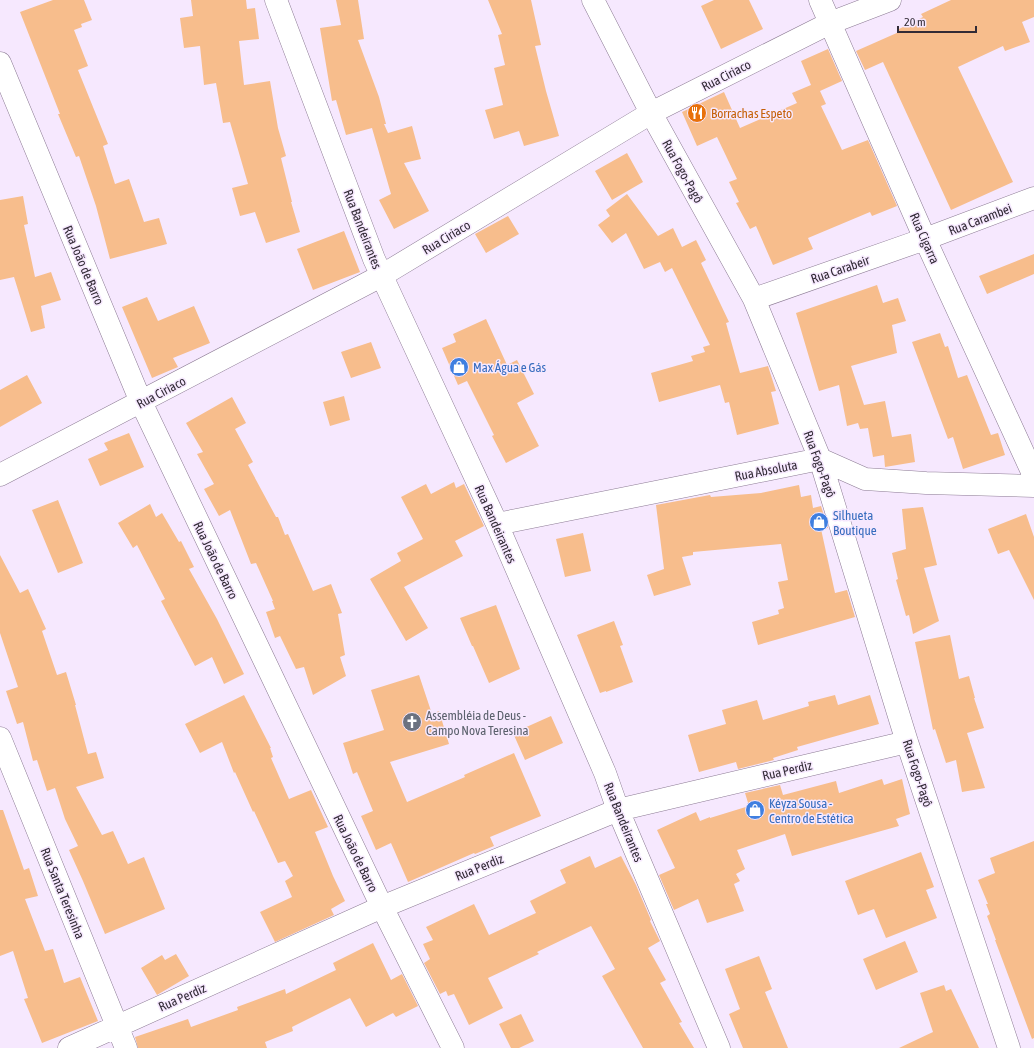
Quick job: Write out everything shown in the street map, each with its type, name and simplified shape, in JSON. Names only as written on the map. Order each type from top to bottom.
[{"type":"street","name":"Rua Bandeirantes","points":[[276,0],[381,276],[498,524],[605,773],[618,810],[719,1048]]},
{"type":"street","name":"Rua Fogo-Pagô","points":[[593,0],[651,113],[754,299],[820,459],[907,742],[1009,1048]]},
{"type":"street","name":"Rua Cigarra","points":[[820,0],[926,239],[1034,476]]},
{"type":"street","name":"Rua Ciriaco","points":[[0,475],[381,276],[651,113],[830,23],[890,0]]},
{"type":"street","name":"Rua João de Barro","points":[[0,63],[141,402],[382,907],[453,1048]]},
{"type":"street","name":"Rua Carambei","points":[[926,239],[1034,198]]},
{"type":"street","name":"Rua Carabeir","points":[[754,299],[926,239]]},
{"type":"street","name":"Rua Absoluta","points":[[498,524],[820,459]]},
{"type":"street","points":[[820,459],[865,479],[926,483],[1034,486]]},
{"type":"street","name":"Rua Santa Teresinha","points":[[0,738],[126,1048]]},
{"type":"street","name":"Rua Perdiz","points":[[69,1048],[382,907],[618,810],[907,742]]},
{"type":"building","points":[[53,0],[84,0],[92,20],[81,24],[82,27],[74,30],[88,66],[78,70],[108,144],[103,146],[115,184],[129,179],[144,222],[159,218],[167,244],[110,259],[96,206],[79,156],[76,157],[58,114],[60,114],[20,12]]},
{"type":"building","points":[[191,0],[246,0],[247,9],[255,8],[259,39],[239,41],[244,85],[270,81],[278,128],[286,156],[281,158],[291,202],[300,232],[266,243],[255,212],[240,216],[232,188],[248,184],[230,122],[223,123],[216,83],[204,85],[200,46],[184,48],[180,18],[193,16]]},
{"type":"building","points":[[336,0],[358,0],[364,39],[358,40],[379,97],[386,124],[384,124],[388,133],[412,126],[421,159],[404,163],[429,211],[394,229],[379,200],[391,194],[372,128],[346,135],[336,100],[332,101],[320,28],[341,25]]},
{"type":"building","points":[[488,0],[531,0],[541,45],[535,46],[559,136],[524,146],[519,131],[494,139],[485,110],[503,105],[494,68],[505,65],[498,35],[502,34]]},
{"type":"building","points":[[714,0],[749,0],[763,29],[721,49],[701,6]]},
{"type":"building","points":[[951,0],[1034,0],[1034,17],[1022,22],[1030,42],[1005,51],[1003,46],[958,67],[1013,182],[951,210],[883,62],[865,70],[856,51],[899,32],[897,30],[923,17],[921,14]]},
{"type":"building","points":[[828,49],[842,81],[820,91],[826,104],[821,106],[842,150],[868,140],[897,206],[872,216],[870,212],[808,238],[813,249],[773,265],[756,226],[750,229],[736,203],[739,202],[729,182],[737,179],[717,137],[697,146],[682,112],[724,92],[740,128],[797,103],[792,93],[811,85],[801,61]]},
{"type":"building","points":[[627,153],[643,182],[612,200],[595,171]]},
{"type":"building","points":[[627,194],[658,236],[673,228],[682,247],[696,240],[706,260],[701,263],[729,322],[726,323],[740,373],[768,366],[776,391],[771,392],[779,424],[737,435],[729,402],[725,403],[720,385],[659,402],[651,373],[693,361],[691,356],[705,352],[703,347],[710,345],[672,268],[665,272],[660,262],[644,269],[626,233],[612,243],[598,225],[610,216],[606,210]]},
{"type":"building","points":[[23,196],[28,224],[24,225],[35,277],[51,272],[61,300],[41,306],[45,328],[31,332],[14,277],[0,280],[0,200]]},
{"type":"building","points":[[508,216],[519,234],[486,253],[475,234]]},
{"type":"building","points":[[344,231],[360,272],[313,290],[297,249]]},
{"type":"building","points":[[1034,254],[1034,274],[987,294],[979,276]]},
{"type":"building","points":[[877,285],[883,303],[898,298],[906,321],[892,325],[897,353],[851,366],[864,405],[885,401],[892,437],[911,434],[915,462],[885,467],[884,455],[873,457],[868,428],[860,429],[858,423],[847,426],[839,385],[819,391],[796,313]]},
{"type":"building","points":[[147,297],[158,321],[194,306],[210,343],[173,358],[178,367],[152,378],[122,307]]},
{"type":"building","points":[[486,319],[507,365],[517,360],[534,394],[517,403],[539,446],[506,463],[467,381],[458,385],[442,348],[456,342],[453,334]]},
{"type":"building","points":[[940,333],[945,347],[948,346],[958,378],[967,375],[991,435],[998,433],[1005,455],[963,469],[953,437],[948,439],[912,342]]},
{"type":"building","points":[[371,342],[381,368],[351,378],[341,352]]},
{"type":"building","points":[[27,375],[42,403],[0,427],[0,390]]},
{"type":"building","points":[[344,396],[350,420],[330,426],[323,402]]},
{"type":"building","points":[[232,397],[246,423],[235,429],[253,462],[248,465],[276,517],[278,517],[285,535],[288,534],[313,591],[331,584],[342,613],[338,614],[345,655],[340,657],[346,676],[313,695],[304,667],[296,669],[280,636],[275,638],[266,612],[275,609],[273,601],[256,563],[251,564],[230,510],[219,516],[204,489],[214,484],[197,454],[203,452],[186,423]]},
{"type":"building","points":[[129,433],[144,467],[100,486],[88,459],[108,450],[104,443]]},
{"type":"building","points":[[454,482],[456,488],[464,484],[484,526],[455,541],[463,556],[404,587],[428,628],[406,641],[370,579],[401,561],[397,553],[423,539],[401,497],[426,484],[431,494]]},
{"type":"building","points":[[799,485],[801,497],[811,495],[813,508],[821,506],[828,528],[821,529],[835,593],[847,590],[855,617],[758,645],[752,622],[779,614],[778,610],[784,608],[778,582],[788,580],[781,544],[693,552],[693,555],[682,557],[691,585],[654,596],[647,575],[664,569],[656,505],[710,495],[711,497],[761,493]]},
{"type":"building","points":[[58,500],[83,563],[58,573],[32,510]]},
{"type":"building","points":[[150,504],[156,517],[162,513],[179,542],[181,541],[194,567],[189,569],[217,619],[244,674],[224,684],[212,657],[195,666],[161,601],[165,599],[137,545],[133,548],[118,523]]},
{"type":"building","points":[[923,507],[937,565],[924,568],[939,621],[913,634],[909,615],[906,616],[896,580],[898,579],[892,553],[906,549],[902,509]]},
{"type":"building","points":[[1026,514],[1034,537],[1034,600],[1009,550],[998,554],[988,529]]},
{"type":"building","points":[[583,533],[591,571],[565,577],[556,539]]},
{"type":"building","points":[[0,555],[20,593],[28,589],[46,629],[42,631],[57,675],[66,672],[88,754],[96,752],[104,778],[76,787],[102,835],[113,831],[128,864],[144,857],[165,909],[105,934],[69,850],[78,846],[65,819],[55,788],[47,791],[37,760],[33,761],[23,722],[17,724],[6,691],[18,687],[0,633]]},
{"type":"building","points":[[496,605],[520,669],[489,683],[460,618]]},
{"type":"building","points":[[614,621],[623,645],[620,646],[633,682],[600,693],[577,635]]},
{"type":"building","points":[[950,635],[959,679],[969,676],[974,698],[984,728],[967,733],[985,788],[962,792],[956,760],[946,763],[935,729],[933,730],[915,642]]},
{"type":"building","points":[[419,675],[432,714],[439,711],[449,744],[390,762],[407,802],[465,777],[464,775],[514,753],[541,816],[490,837],[494,846],[475,854],[474,853],[408,882],[391,843],[376,850],[361,816],[373,811],[357,772],[353,774],[343,743],[384,730],[371,690]]},
{"type":"building","points":[[244,695],[271,748],[273,757],[271,758],[289,799],[311,790],[328,827],[315,832],[345,901],[331,909],[334,915],[275,942],[260,912],[292,897],[285,881],[293,876],[285,861],[278,863],[235,772],[234,773],[222,742],[200,753],[185,724]]},
{"type":"building","points":[[835,695],[838,705],[870,695],[879,724],[797,747],[798,750],[773,758],[774,760],[738,769],[736,762],[699,772],[688,735],[726,724],[722,710],[757,700],[763,720],[809,706],[808,702]]},
{"type":"building","points":[[551,716],[563,743],[525,760],[513,733]]},
{"type":"building","points":[[882,779],[884,785],[902,779],[910,814],[896,819],[899,826],[792,856],[785,834],[737,850],[745,869],[736,874],[740,881],[734,884],[744,911],[707,923],[698,899],[674,910],[659,875],[675,868],[657,830],[696,812],[700,821],[749,806],[745,793],[780,785],[783,795],[836,781],[839,793]]},
{"type":"building","points":[[0,810],[3,810],[24,870],[29,868],[38,896],[25,899],[45,951],[53,949],[64,983],[80,977],[98,1021],[42,1043],[24,999],[28,998],[13,951],[0,956]]},
{"type":"building","points":[[1034,841],[1034,1038],[1032,1039],[995,940],[987,916],[990,914],[986,904],[988,904],[978,880],[995,873],[990,858]]},
{"type":"building","points":[[921,852],[934,887],[926,890],[937,918],[886,938],[874,909],[858,915],[845,881]]},
{"type":"building","points":[[590,856],[595,868],[621,856],[636,885],[651,920],[650,921],[660,941],[648,948],[666,980],[660,983],[682,1022],[679,1023],[694,1048],[643,1048],[602,976],[615,969],[591,926],[537,952],[539,954],[488,978],[503,1008],[469,1025],[454,994],[448,996],[446,991],[440,994],[424,963],[430,959],[423,944],[433,940],[426,927],[474,904],[489,935],[536,913],[530,901],[566,883],[560,870]]},
{"type":"building","points":[[905,941],[918,972],[876,990],[863,959]]},
{"type":"building","points":[[373,943],[391,980],[402,974],[418,1006],[396,1017],[393,1013],[366,1027],[350,998],[292,1027],[293,1031],[265,1042],[267,1048],[138,1048],[135,1037],[188,1019],[191,1027],[238,1010],[237,1007],[285,989],[286,994],[336,970],[333,963]]},
{"type":"building","points":[[176,954],[189,976],[157,995],[141,968],[162,955],[165,960]]},
{"type":"building","points":[[759,956],[772,989],[765,992],[788,1048],[743,1048],[729,1014],[740,1009],[725,969]]},
{"type":"building","points":[[944,985],[946,991],[951,989],[979,1048],[899,1048],[933,1032],[920,993]]},
{"type":"building","points":[[521,1014],[534,1041],[519,1048],[511,1048],[499,1024]]},
{"type":"place","name":"Borrachas Espeto","points":[[697,113]]},
{"type":"place","name":"Max Água e Gás","points":[[459,367]]},
{"type":"place","name":"Silhueta Boutique","points":[[819,522]]},
{"type":"place","name":"Assembléia de Deus - Campo Nova Teresina","points":[[412,722]]},
{"type":"place","name":"Kéyza Sousa - Centro de Estética","points":[[755,810]]}]
